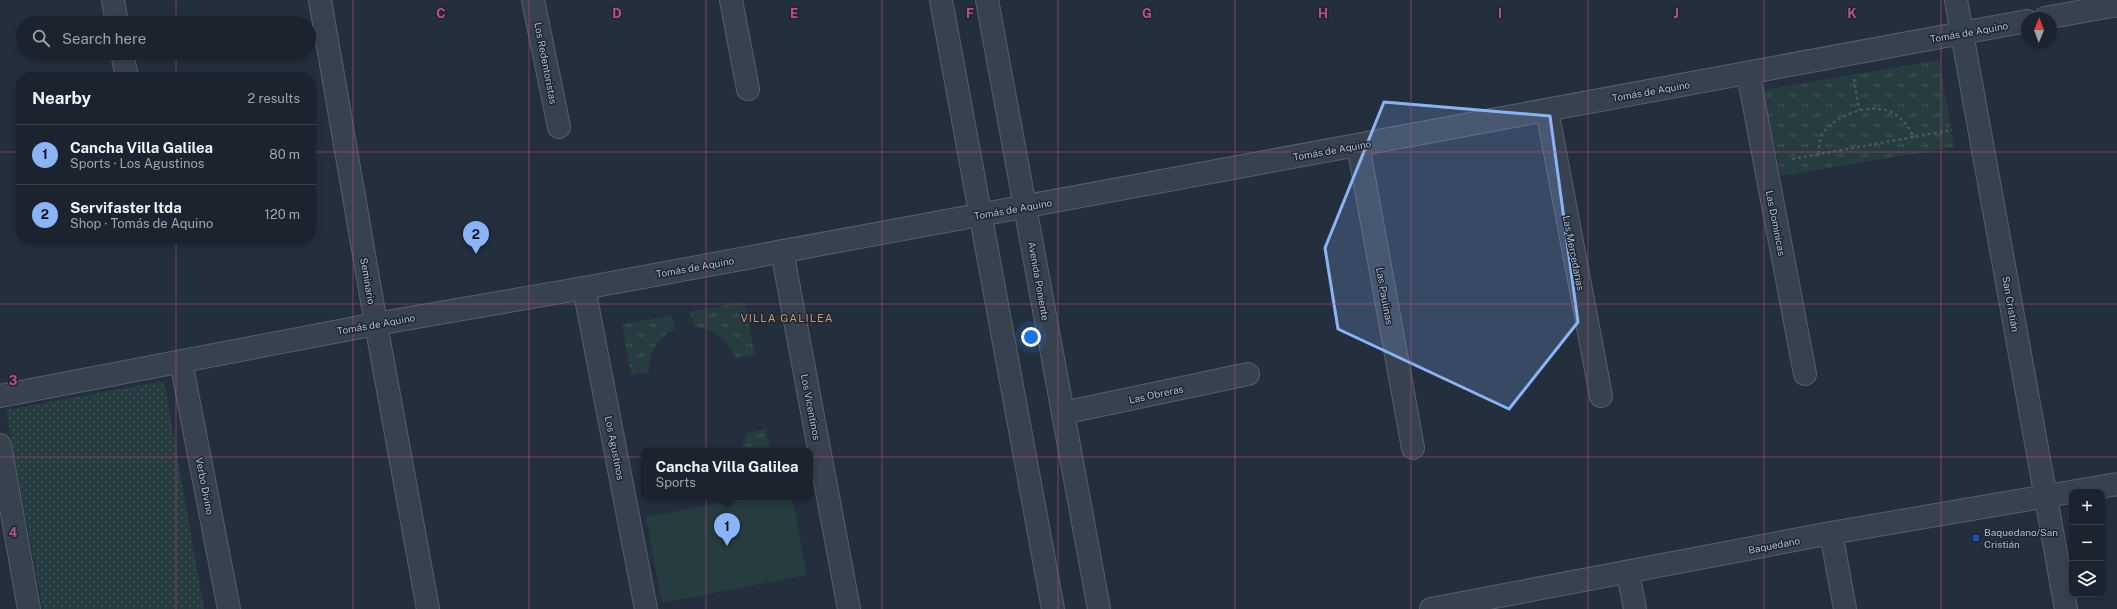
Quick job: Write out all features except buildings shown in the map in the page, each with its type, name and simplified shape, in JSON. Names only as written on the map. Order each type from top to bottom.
[{"type":"street","points":[[113,0],[116,16]]},
{"type":"street","name":"Seminario","points":[[320,0],[376,324],[428,609]]},
{"type":"street","name":"Los Redentoristas","points":[[533,0],[558,127]]},
{"type":"street","points":[[731,0],[748,88]]},
{"type":"street","points":[[941,0],[1053,609]]},
{"type":"street","name":"Avenida Poniente","points":[[987,0],[1099,609]]},
{"type":"street","name":"San Cristián","points":[[1956,0],[2066,609]]},
{"type":"street","points":[[2057,16],[2117,5]]},
{"type":"street","name":"Tomás de Aquino","points":[[0,396],[376,324],[584,288],[2021,22]]},
{"type":"street","points":[[123,60],[125,72]]},
{"type":"street","name":"Las Dominicas","points":[[1748,73],[1764,164],[1805,374]]},
{"type":"street","name":"Las Mercedarias","points":[[1547,110],[1601,396]]},
{"type":"street","name":"Las Paulinas","points":[[1358,145],[1413,448]]},
{"type":"street","name":"Los Vicentinos","points":[[782,251],[849,609]]},
{"type":"street","name":"Los Agustinos","points":[[584,288],[646,609]]},
{"type":"street","name":"Verbo Divino","points":[[181,362],[229,609]]},
{"type":"street","name":"Las Obreras","points":[[1063,413],[1248,374]]},
{"type":"street","points":[[0,445],[29,609]]},
{"type":"street","name":"Baquedano","points":[[1438,608],[1831,534],[2117,484]]},
{"type":"street","points":[[1831,534],[1845,609]]},
{"type":"street","points":[[1628,573],[1635,609]]},
{"type":"path","points":[[1818,154],[1822,134],[1834,121],[1851,112],[1872,109],[1894,113],[1906,123],[1914,138]]},
{"type":"path","points":[[1764,164],[1979,126]]},
{"type":"highlighted area","points":[[1384,102],[1550,116],[1578,322],[1509,409],[1338,329],[1325,248]]},
{"type":"green space","points":[[1939,60],[1954,147],[1781,176],[1762,90]]},
{"type":"green space","points":[[744,302],[755,354],[736,358],[720,336],[708,330],[694,327],[690,312]]},
{"type":"green space","points":[[672,316],[675,329],[663,337],[655,346],[649,372],[631,375],[622,324]]},
{"type":"green space","points":[[164,381],[204,609],[43,609],[6,410]]},
{"type":"green space","points":[[766,429],[769,448],[741,448],[747,433]]},
{"type":"green space","points":[[737,500],[793,500],[807,575],[662,603],[646,517]]},
{"type":"place","name":"Servifaster ltda","points":[[476,254]]},
{"type":"place","name":"Baquedano/San Cristián","points":[[1976,538]]},
{"type":"place","name":"Cancha Villa Galilea","points":[[727,546]]},
{"type":"district","name":"VILLA GALILEA","points":[[787,318]]}]
